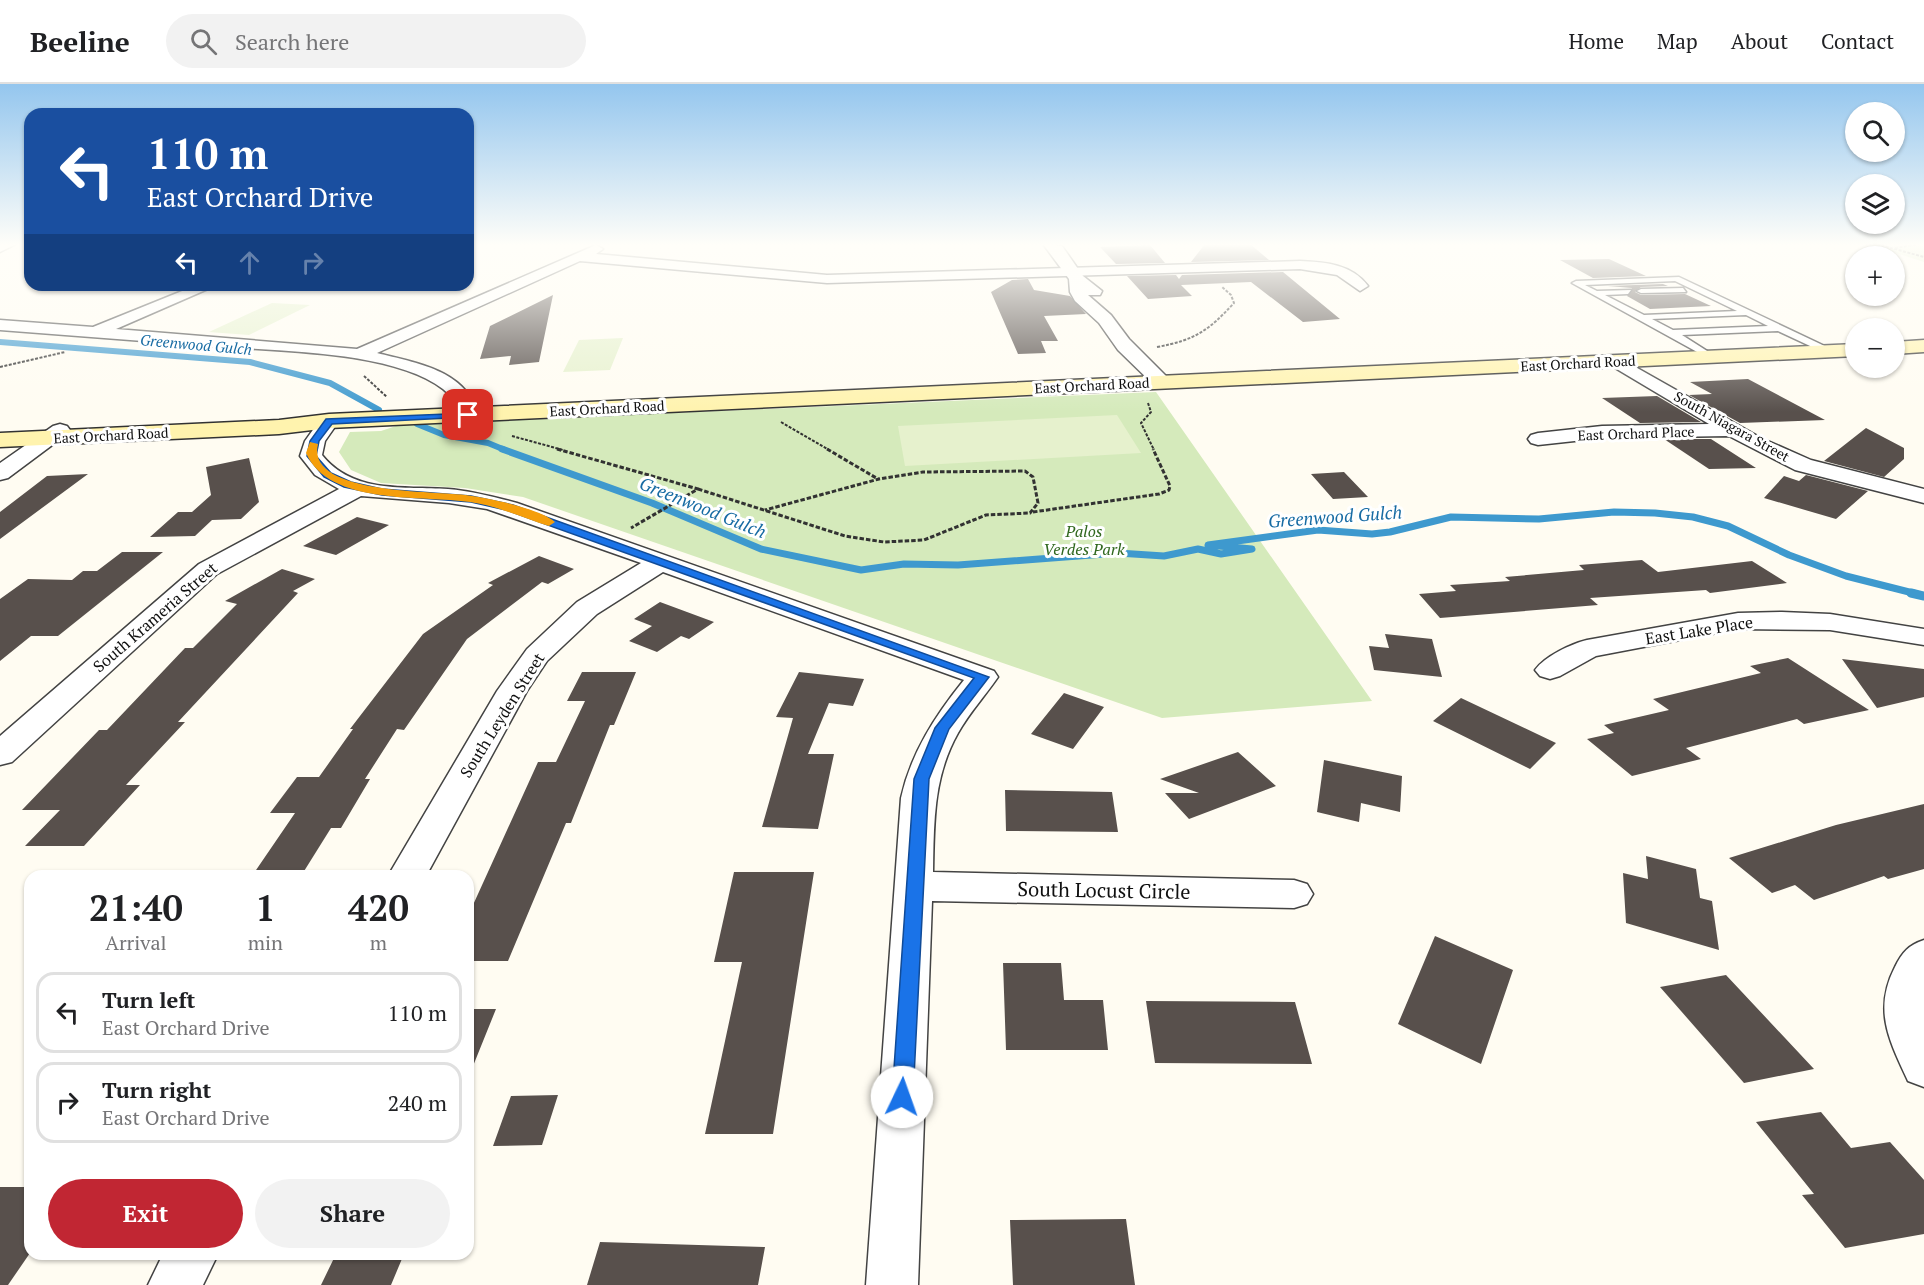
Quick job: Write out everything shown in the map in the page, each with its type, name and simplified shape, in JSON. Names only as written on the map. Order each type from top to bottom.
[{"type":"main road","points":[[1905,347],[1924,346]]},
{"type":"main road","name":"East Orchard Road","points":[[0,433],[55,434],[279,427],[329,421],[1845,350]]},
{"type":"main road","name":"East Orchard Road","points":[[0,440],[55,434]]},
{"type":"street","points":[[94,332],[173,300]]},
{"type":"street","points":[[358,362],[488,300]]},
{"type":"street","points":[[1084,300],[1090,308],[1106,320],[1125,346],[1146,363],[1162,382]]},
{"type":"street","points":[[0,325],[94,332],[402,365],[445,383],[465,400],[468,415]]},
{"type":"street","points":[[1125,346],[1126,364],[1137,383]]},
{"type":"street","name":"South Niagara Street","points":[[1616,361],[1734,430],[1803,465],[1924,496]]},
{"type":"street","points":[[329,421],[315,441],[312,456],[327,475],[358,488],[490,502],[983,677],[943,728],[927,760],[918,798],[892,1285]]},
{"type":"street","name":"East Orchard Place","points":[[1538,439],[1602,432],[1734,430]]},
{"type":"street","points":[[0,473],[55,434]]},
{"type":"street","name":"South Krameria Street","points":[[0,754],[208,569],[358,488]]},
{"type":"street","name":"South Leyden Street","points":[[410,870],[512,692],[537,655],[568,623],[587,608],[659,563]]},
{"type":"street","name":"East Lake Place","points":[[1550,670],[1587,650],[1738,621],[1830,622],[1924,637]]},
{"type":"street","name":"South Locust Circle","points":[[914,886],[1294,894]]},
{"type":"street","points":[[1924,956],[1910,972],[1904,999],[1910,1037],[1924,1067]]},
{"type":"street","points":[[174,1285],[189,1260]]},
{"type":"lane","points":[[1609,300],[1711,356]]},
{"type":"lane","points":[[1720,300],[1828,351]]},
{"type":"lane","points":[[1643,318],[1748,313]]},
{"type":"lane","points":[[1672,333],[1779,328]]},
{"type":"path","points":[[1160,356],[1154,348],[1194,340],[1209,331],[1234,303],[1233,300]]},
{"type":"path","points":[[0,368],[40,358]]},
{"type":"path","points":[[358,362],[393,403]]},
{"type":"path","points":[[509,436],[698,489],[845,536],[904,543],[942,535],[986,515],[1030,513],[1064,505],[1159,494],[1169,490],[1170,486],[1142,423],[1151,412],[1149,403],[1141,396],[1143,394],[1174,392],[1162,382]]},
{"type":"path","points":[[738,402],[746,409],[776,420],[879,479]]},
{"type":"path","points":[[765,510],[879,479],[947,471],[1025,471],[1033,477],[1038,504],[1030,513]]},
{"type":"path","points":[[655,516],[698,489]]},
{"type":"green space","points":[[272,303],[310,305],[249,335],[209,332]]},
{"type":"green space","points":[[623,338],[610,370],[563,372],[579,340]]},
{"type":"green space","name":"Palos Verdes Park","points":[[1156,392],[1372,701],[1162,718],[523,497],[465,488],[381,483],[351,470],[339,452],[350,432],[381,431],[399,425]]},
{"type":"green space","points":[[1117,415],[1141,453],[905,466],[898,426]]},
{"type":"building","points":[[543,300],[552,300],[539,362],[509,365],[511,356],[480,359],[490,326]]},
{"type":"building","points":[[995,300],[1074,300],[1086,314],[1044,316],[1058,341],[1041,341],[1046,353],[1018,354]]},
{"type":"building","points":[[1274,300],[1317,300],[1340,319],[1303,322]]},
{"type":"building","points":[[1634,300],[1698,300],[1711,306],[1650,309]]},
{"type":"building","points":[[1748,379],[1825,420],[1740,423],[1689,395],[1712,394],[1690,382]]},
{"type":"building","points":[[1657,396],[1701,422],[1640,423],[1602,398]]},
{"type":"building","points":[[1866,428],[1904,448],[1904,459],[1884,477],[1824,461]]},
{"type":"building","points":[[1664,439],[1711,439],[1756,468],[1709,469]]},
{"type":"building","points":[[249,458],[259,502],[241,519],[212,520],[195,536],[150,537],[178,512],[192,512],[211,495],[206,467]]},
{"type":"building","points":[[1344,472],[1368,497],[1333,499],[1311,474]]},
{"type":"building","points":[[88,474],[0,539],[0,512],[47,476]]},
{"type":"building","points":[[1806,475],[1868,491],[1836,519],[1764,498],[1784,476],[1799,481]]},
{"type":"building","points":[[357,517],[389,525],[336,555],[303,546]]},
{"type":"building","points":[[122,552],[163,552],[58,636],[31,636],[0,661],[0,599],[28,579],[72,580],[83,571],[97,571]]},
{"type":"building","points":[[539,556],[574,569],[548,584],[542,582],[467,639],[404,730],[397,729],[365,779],[370,779],[341,828],[331,828],[305,870],[256,870],[295,813],[270,813],[297,777],[319,777],[353,729],[350,729],[423,634],[493,585],[488,583]]},
{"type":"building","points":[[1642,560],[1658,572],[1752,561],[1787,583],[1710,593],[1706,590],[1590,598],[1598,605],[1440,618],[1419,594],[1456,591],[1450,585],[1510,581],[1505,577],[1584,570],[1579,565]]},
{"type":"building","points":[[282,569],[315,579],[293,591],[298,593],[178,722],[185,722],[126,785],[140,785],[84,846],[25,846],[60,810],[22,810],[99,730],[107,730],[185,648],[193,648],[237,604],[225,601]]},
{"type":"building","points":[[660,602],[714,622],[689,639],[681,636],[657,652],[629,641],[652,626],[634,619]]},
{"type":"building","points":[[1385,634],[1432,639],[1442,677],[1374,670],[1369,646],[1389,648]]},
{"type":"building","points":[[1788,658],[1869,710],[1804,724],[1797,719],[1686,748],[1701,759],[1632,776],[1587,739],[1614,733],[1604,725],[1669,710],[1653,699],[1761,673],[1750,666]]},
{"type":"building","points":[[1842,659],[1924,669],[1924,697],[1877,708]]},
{"type":"building","points":[[582,672],[636,672],[614,725],[610,725],[571,823],[566,823],[508,961],[474,961],[474,903],[538,762],[556,762],[585,701],[567,701]]},
{"type":"building","points":[[799,672],[864,679],[853,706],[829,703],[808,754],[834,754],[818,829],[762,827],[793,718],[776,717]]},
{"type":"building","points":[[1064,693],[1104,707],[1073,749],[1031,734]]},
{"type":"building","points":[[1461,698],[1556,743],[1530,769],[1433,721]]},
{"type":"building","points":[[1238,752],[1276,786],[1189,819],[1165,793],[1199,793],[1160,779]]},
{"type":"building","points":[[1324,760],[1402,776],[1400,812],[1361,803],[1359,822],[1317,812]]},
{"type":"building","points":[[1005,790],[1112,792],[1118,832],[1006,831]]},
{"type":"building","points":[[1924,804],[1924,869],[1888,879],[1884,876],[1814,900],[1795,885],[1772,893],[1729,858],[1836,825]]},
{"type":"building","points":[[1646,856],[1696,869],[1700,898],[1712,901],[1719,950],[1626,923],[1623,873],[1648,879]]},
{"type":"building","points":[[734,872],[814,872],[773,1134],[705,1134],[742,962],[714,962]]},
{"type":"building","points":[[1435,936],[1513,970],[1481,1064],[1398,1024]]},
{"type":"building","points":[[1003,963],[1061,963],[1064,1000],[1103,1000],[1108,1050],[1006,1050]]},
{"type":"building","points":[[1726,975],[1814,1069],[1744,1083],[1660,987]]},
{"type":"building","points":[[1146,1001],[1295,1002],[1312,1064],[1155,1063]]},
{"type":"building","points":[[474,1009],[496,1009],[474,1064]]},
{"type":"building","points":[[558,1095],[542,1145],[493,1146],[511,1096]]},
{"type":"building","points":[[1821,1112],[1851,1148],[1890,1142],[1924,1180],[1924,1234],[1845,1248],[1802,1195],[1814,1194],[1756,1122]]},
{"type":"building","points":[[0,1187],[24,1187],[25,1260],[8,1285],[0,1285]]},
{"type":"building","points":[[1126,1219],[1135,1285],[1013,1285],[1010,1220]]},
{"type":"building","points":[[600,1242],[765,1247],[758,1285],[587,1285]]},
{"type":"building","points":[[333,1260],[401,1260],[391,1285],[321,1285]]},
{"type":"waterway","name":"Greenwood Gulch","points":[[0,342],[250,362],[330,383],[379,410]]},
{"type":"waterway","name":"Greenwood Gulch","points":[[417,424],[444,435],[488,443],[505,450]]},
{"type":"waterway","name":"Greenwood Gulch","points":[[502,449],[652,503],[761,549],[861,570],[904,564],[958,565],[1118,553],[1164,556],[1198,549],[1221,554],[1252,549],[1208,545],[1318,530],[1372,534],[1390,532],[1451,517],[1539,519],[1614,512],[1693,517],[1728,526],[1789,555],[1846,576],[1917,594]]},
{"type":"waterway","name":"Greenwood Gulch","points":[[1911,593],[1924,596]]},
{"type":"slow traffic","points":[[314,444],[311,453],[316,463],[327,475],[348,485],[382,492],[448,496],[490,502],[549,522]]},
{"type":"route","points":[[468,415],[329,421],[315,441],[311,453],[316,463],[327,475],[348,485],[382,492],[448,496],[490,502],[983,677],[943,728],[927,760],[921,779],[918,798],[902,1097]]}]
